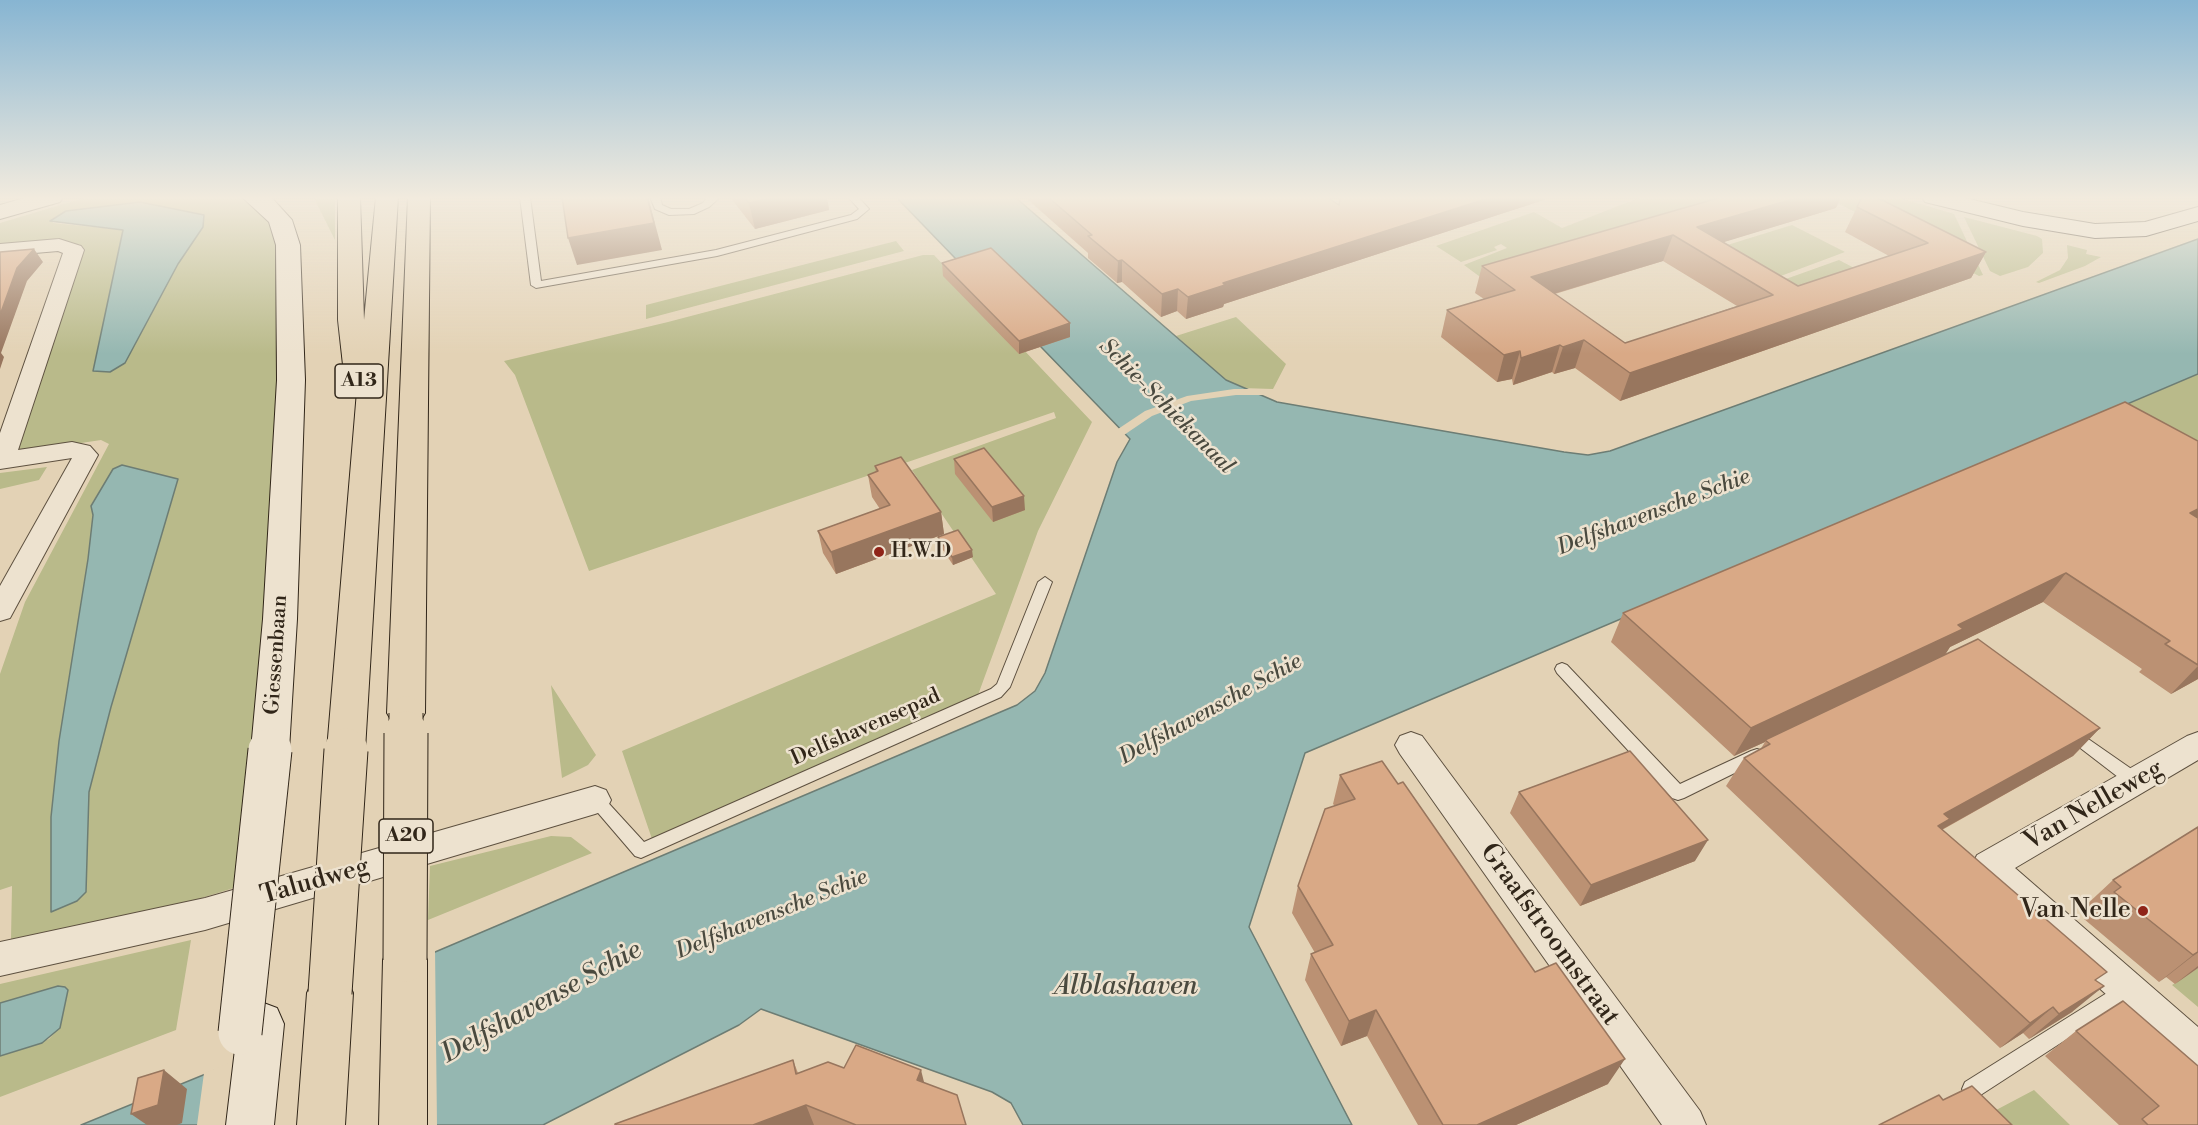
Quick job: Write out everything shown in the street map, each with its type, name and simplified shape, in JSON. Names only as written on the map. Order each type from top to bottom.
[{"type":"highway","name":"A13","points":[[350,250],[351,320],[367,442]]},
{"type":"highway","points":[[321,1125],[367,442],[383,250]]},
{"type":"highway","name":"A20","points":[[403,1125],[406,713],[419,250]]},
{"type":"highway","name":"A20","points":[[418,311],[430,250]]},
{"type":"street","points":[[0,612],[86,454],[81,451],[2,460],[72,250]]},
{"type":"street","name":"Giessenbaan","points":[[230,1125],[277,748],[280,619],[291,380],[288,250]]},
{"type":"street","name":"Giessenbaan","points":[[250,1125],[277,748],[308,379],[299,250]]},
{"type":"street","name":"Van Nelleweg","points":[[2126,990],[1989,866],[2198,745]]},
{"type":"street","name":"Graafstroomstraat","points":[[1411,746],[1686,1125]]},
{"type":"street","name":"Taludweg","points":[[0,959],[205,914],[595,800]]},
{"type":"street","points":[[2126,990],[2198,1052]]},
{"type":"lane","points":[[532,250],[536,285],[731,250]]},
{"type":"lane","name":"Delfshavensepad","points":[[641,850],[996,693],[1003,687],[1045,582]]},
{"type":"lane","points":[[1562,669],[1678,793],[1774,747]]},
{"type":"lane","points":[[2061,725],[2137,782]]},
{"type":"lane","name":"Taludweg","points":[[595,800],[641,850]]},
{"type":"lane","points":[[1972,1089],[2126,990]]},
{"type":"green space","points":[[78,250],[120,250],[94,371],[188,250],[278,250],[282,447],[237,887],[182,904],[11,939],[12,886],[0,890],[0,674],[25,602],[109,444],[101,440],[35,450],[21,450],[18,447]],"holes":[[[113,469],[178,479],[111,707],[89,792],[86,892],[51,912],[51,817],[59,741],[88,559],[93,515],[91,505]]]},
{"type":"green space","points":[[863,250],[904,251],[646,319],[646,305]]},
{"type":"green space","points":[[1441,250],[1497,250],[1461,262]]},
{"type":"green space","points":[[1503,250],[1590,250],[1487,282],[1464,265]]},
{"type":"green space","points":[[1840,250],[1845,252],[1762,283],[1708,251]]},
{"type":"green space","points":[[1928,250],[1971,250],[1983,275],[1979,276]]},
{"type":"green space","points":[[1980,250],[2043,250],[2043,253],[2028,267],[2000,276],[1990,271]]},
{"type":"green space","points":[[2067,250],[2085,250],[2087,250],[2086,254],[2101,257],[2085,266],[2039,283],[2036,282],[2060,270],[2068,258]]},
{"type":"green space","points":[[923,255],[934,255],[1092,422],[1038,531],[978,695],[652,839],[622,751],[996,594],[912,470],[1056,418],[1054,412],[589,571],[515,375],[504,361],[668,322]]},
{"type":"green space","points":[[1839,260],[1877,280],[1817,300],[1783,280]]},
{"type":"green space","points":[[1236,317],[1286,364],[1273,389],[1241,388],[1226,380],[1176,336]]},
{"type":"green space","points":[[2198,374],[2198,460],[2109,412]]},
{"type":"green space","points":[[47,467],[39,480],[0,489],[0,473]]},
{"type":"green space","points":[[551,685],[596,755],[588,765],[562,778]]},
{"type":"green space","points":[[551,836],[571,837],[592,853],[428,920],[430,866]]},
{"type":"green space","points":[[191,940],[176,1030],[0,1097],[0,1056],[49,1039],[60,1027],[61,1019],[58,986],[0,1003],[0,984]]},
{"type":"green space","points":[[2198,968],[2198,1007],[2172,985]]},
{"type":"green space","points":[[2034,1090],[2070,1125],[1988,1125],[1981,1118]]},
{"type":"water","points":[[119,250],[188,250],[125,363],[110,372],[93,371]]},
{"type":"water","points":[[947,250],[1076,250],[1226,380],[1277,402],[1588,455],[1610,451],[2169,250],[2198,250],[2198,374],[1305,753],[1249,927],[1352,1125],[1023,1125],[1011,1103],[992,1092],[761,1009],[739,1025],[543,1125],[81,1125],[389,999],[428,955],[1017,705],[1035,691],[1045,673],[1117,462],[1130,439]]},
{"type":"water","points":[[122,465],[178,479],[111,707],[89,792],[86,892],[77,901],[51,912],[51,817],[59,741],[88,559],[93,515],[91,506],[113,469]]},
{"type":"water","points":[[58,986],[68,990],[60,1028],[42,1043],[0,1056],[0,1003]]},
{"type":"pier","points":[[1234,389],[1256,389],[1270,395],[1236,395],[1191,401],[1152,416],[1124,435],[1118,429],[1145,411],[1187,396]]},
{"type":"pier","points":[[435,949],[437,1125],[197,1125],[204,1073],[388,996],[427,952]]},
{"type":"building","points":[[34,250],[17,268],[0,315],[0,252]]},
{"type":"building","points":[[993,250],[1070,323],[1019,341],[942,263]]},
{"type":"building","points":[[1104,250],[1328,250],[1223,283],[1225,285],[1188,297],[1178,289],[1162,294],[1122,260],[1118,261]]},
{"type":"building","points":[[1539,250],[1624,250],[1531,277],[1625,343],[1773,295],[1697,250],[1736,250],[1798,286],[1908,250],[1981,250],[1986,252],[1630,373],[1584,340],[1521,358],[1520,351],[1504,355],[1447,310],[1515,290],[1482,266]]},
{"type":"building","points":[[2125,402],[2198,441],[2198,509],[2190,513],[2198,518],[2198,665],[2165,644],[2170,641],[2066,573],[1958,625],[1963,629],[1751,728],[1623,613]]},
{"type":"building","points":[[984,448],[1024,496],[992,507],[954,459]]},
{"type":"building","points":[[901,457],[941,512],[831,552],[818,531],[890,505],[868,475],[878,471],[875,466]]},
{"type":"building","points":[[958,530],[972,550],[952,557],[938,537]]},
{"type":"building","points":[[1978,639],[2100,728],[1944,814],[1950,819],[1938,826],[2107,972],[2095,980],[2104,986],[2059,1014],[2053,1007],[2030,1023],[1744,758],[1770,744],[1765,740]]},
{"type":"building","points":[[1630,751],[1708,840],[1591,885],[1519,792]]},
{"type":"building","points":[[1382,761],[1398,784],[1403,782],[1535,972],[1556,963],[1625,1059],[1477,1125],[1443,1125],[1376,1010],[1349,1021],[1311,954],[1333,945],[1298,886],[1325,809],[1355,799],[1340,775]]},
{"type":"building","points":[[2198,827],[2198,952],[2193,955],[2114,892],[2121,887],[2113,880]]},
{"type":"building","points":[[2123,1001],[2198,1066],[2198,1125],[2148,1125],[2142,1119],[2159,1106],[2076,1031]]},
{"type":"building","points":[[856,1045],[921,1070],[917,1080],[957,1095],[966,1125],[856,1125],[806,1105],[753,1125],[615,1125],[793,1060],[796,1074],[828,1062],[844,1068]]},
{"type":"building","points":[[164,1070],[158,1105],[131,1114],[138,1078]]},
{"type":"building","points":[[1972,1086],[2012,1125],[1879,1125],[1939,1095],[1943,1100]]},
{"type":"place","name":"H.W.D","points":[[879,552]]},
{"type":"place","name":"Van Nelle","points":[[2143,911]]},
{"type":"water label","name":"Schie-Schiekanaal","points":[[1166,407]]},
{"type":"water label","name":"Delfshavensche Schie","points":[[1654,513]]},
{"type":"water label","name":"Delfshavensche Schie","points":[[1211,710]]},
{"type":"water label","name":"Delfshavensche Schie","points":[[772,915]]},
{"type":"water label","name":"Alblashaven","points":[[1126,988]]},
{"type":"water label","name":"Delfshavense Schie","points":[[542,1003]]}]
